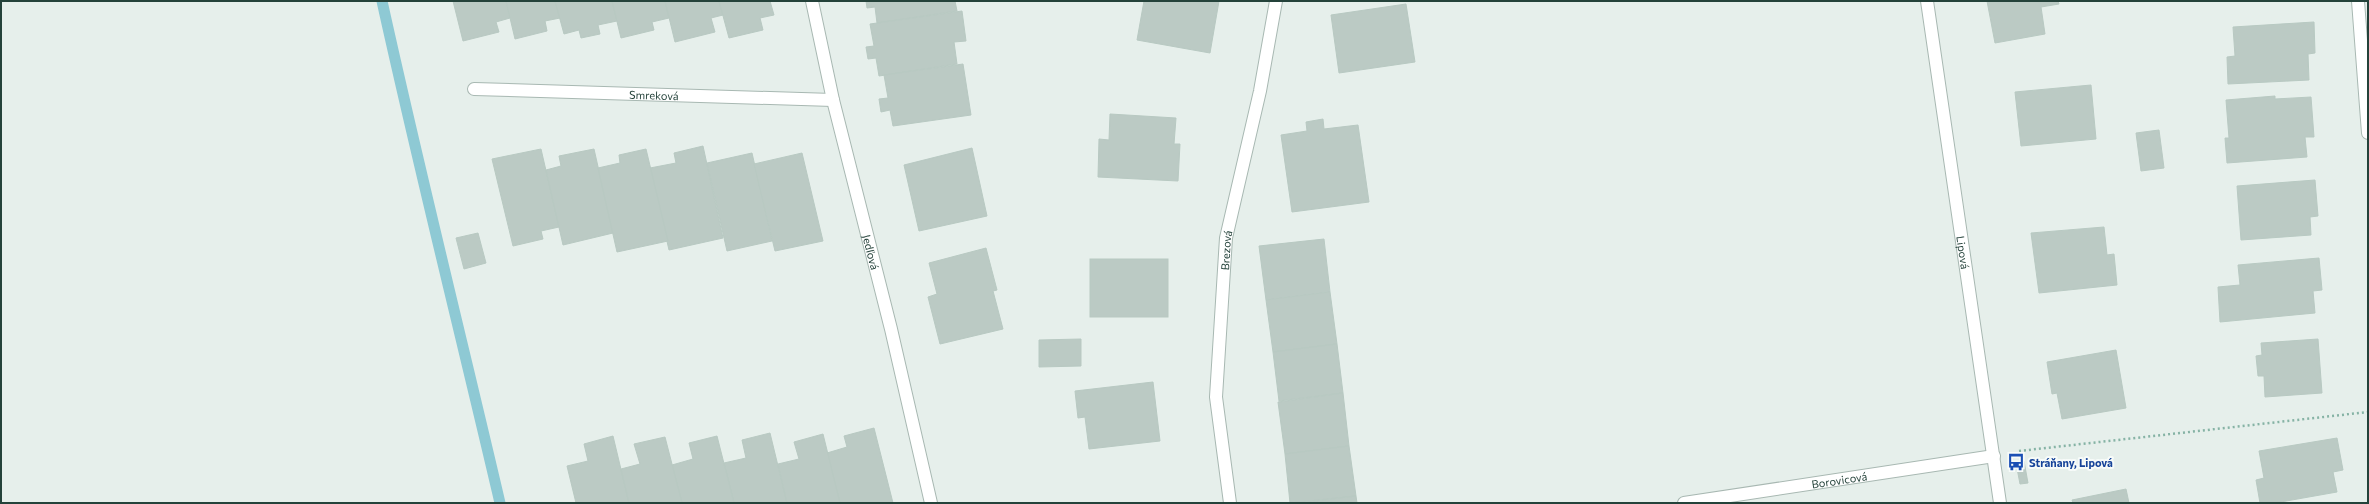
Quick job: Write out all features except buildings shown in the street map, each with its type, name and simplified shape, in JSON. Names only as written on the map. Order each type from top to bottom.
[{"type":"street","name":"Jedľová","points":[[812,1],[833,100],[891,329],[931,503]]},
{"type":"street","name":"Brezová","points":[[1230,503],[1216,397],[1226,238],[1260,91],[1276,1]]},
{"type":"street","name":"Lipová","points":[[1927,1],[2000,503]]},
{"type":"street","points":[[2358,1],[2368,133]]},
{"type":"street","name":"Smreková","points":[[474,89],[833,100]]},
{"type":"street","name":"Borovicová","points":[[1684,503],[1994,456]]},
{"type":"path","points":[[1994,456],[2012,452],[2368,412]]},
{"type":"waterway","points":[[382,1],[425,190],[500,503]]},
{"type":"place","name":"Stráňany, Lipová","points":[[2016,462]]}]
